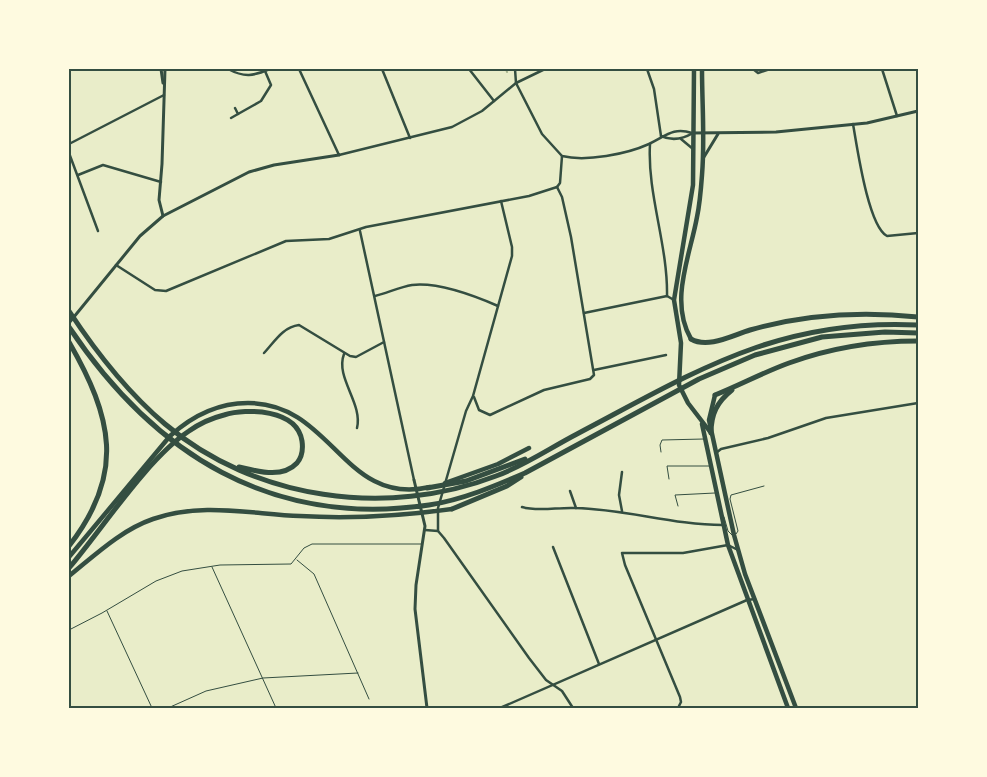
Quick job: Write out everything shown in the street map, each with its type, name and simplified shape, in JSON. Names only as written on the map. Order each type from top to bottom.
[{"type":"highway","points":[[69,312],[108,366],[137,399],[166,425],[192,444],[231,466],[263,479],[306,492],[336,497],[387,498],[445,491],[478,482],[514,468],[708,365],[784,337],[819,330],[886,324],[918,325]]},
{"type":"highway","points":[[691,339],[707,343],[751,330],[820,315],[886,314],[918,318]]},
{"type":"highway","points":[[69,325],[74,335],[104,376],[132,408],[159,432],[187,453],[222,473],[272,493],[334,507],[362,509],[430,505],[456,498],[525,473]]},
{"type":"highway","points":[[452,509],[507,486],[525,473],[699,379],[755,355],[822,337],[885,332],[918,333]]},
{"type":"highway","points":[[715,394],[734,389],[789,363],[832,350],[918,341]]},
{"type":"highway","points":[[69,342],[89,377],[102,411],[107,450],[105,473],[95,504],[69,546]]},
{"type":"highway","points":[[711,432],[711,420],[714,410],[723,398],[734,389]]},
{"type":"highway","points":[[69,568],[161,456],[190,431],[224,415],[249,412],[276,416],[287,420],[299,432],[302,450],[296,463],[289,469],[269,473],[231,466]]},
{"type":"highway","points":[[427,488],[466,481],[550,448]]},
{"type":"main road","points":[[694,69],[694,149],[691,200],[674,300],[681,343],[679,385],[684,397],[711,432]]},
{"type":"main road","points":[[678,330],[682,312],[684,272],[697,218],[703,160],[702,69]]},
{"type":"main road","points":[[682,312],[691,339]]},
{"type":"main road","points":[[715,394],[709,413],[711,432],[738,551],[796,708]]},
{"type":"main road","points":[[69,558],[170,436],[184,424],[203,413],[228,404],[270,404],[290,411],[313,427],[365,476],[390,488],[406,490],[427,488],[470,475],[529,448]]},
{"type":"main road","points":[[702,422],[715,493],[728,545],[788,708]]},
{"type":"main road","points":[[69,576],[120,535],[153,519],[174,513],[217,510],[300,516],[384,517],[452,509]]},
{"type":"street","points":[[161,69],[164,95],[159,200],[163,216]]},
{"type":"street","points":[[163,84],[165,69]]},
{"type":"street","points":[[228,69],[246,76],[270,69]]},
{"type":"street","points":[[300,69],[340,155]]},
{"type":"street","points":[[382,69],[410,138]]},
{"type":"street","points":[[468,69],[494,102]]},
{"type":"street","points":[[515,69],[516,83],[542,134],[562,156],[597,157],[650,144],[672,131],[683,130],[693,133],[718,134],[767,133],[854,124],[898,117],[918,111]]},
{"type":"street","points":[[69,325],[145,230],[163,216],[249,172],[274,165],[340,155],[452,127],[494,102],[516,83],[545,69]]},
{"type":"street","points":[[647,69],[654,89],[661,136]]},
{"type":"street","points":[[753,69],[758,73],[770,69]]},
{"type":"street","points":[[882,69],[898,117]]},
{"type":"street","points":[[231,118],[258,103],[269,91],[271,85],[264,70]]},
{"type":"street","points":[[69,144],[164,95]]},
{"type":"street","points":[[235,108],[238,114]]},
{"type":"street","points":[[854,124],[866,191],[878,227],[887,236],[918,233]]},
{"type":"street","points":[[661,136],[681,139],[693,133]]},
{"type":"street","points":[[703,160],[710,144],[718,134]]},
{"type":"street","points":[[681,139],[694,149]]},
{"type":"street","points":[[650,144],[648,163],[662,238],[667,296]]},
{"type":"street","points":[[69,153],[98,231]]},
{"type":"street","points":[[116,265],[155,290],[166,291],[286,241],[329,238],[360,231],[366,227],[529,196],[557,188],[560,183],[562,156]]},
{"type":"street","points":[[78,175],[103,164],[161,182]]},
{"type":"street","points":[[474,396],[476,406],[490,414],[544,390],[590,380],[594,370],[567,219],[562,197],[557,188]]},
{"type":"street","points":[[501,201],[512,248],[474,396],[466,411],[438,508],[438,531],[529,658],[546,680],[562,691],[573,708]]},
{"type":"street","points":[[360,231],[424,520],[425,530],[415,609],[427,708]]},
{"type":"street","points":[[375,296],[412,285],[466,293],[498,306]]},
{"type":"street","points":[[584,313],[667,296],[674,300]]},
{"type":"street","points":[[264,353],[287,328],[300,324],[344,354],[356,356],[384,342]]},
{"type":"street","points":[[344,354],[342,364],[360,418],[358,428]]},
{"type":"street","points":[[594,370],[666,355]]},
{"type":"street","points":[[715,454],[721,450],[768,438],[826,418],[918,403]]},
{"type":"street","points":[[622,472],[619,495],[622,511]]},
{"type":"street","points":[[570,491],[576,508]]},
{"type":"street","points":[[522,507],[622,511],[683,523],[723,525]]},
{"type":"street","points":[[425,530],[438,531]]},
{"type":"street","points":[[678,708],[682,702],[680,696],[625,565],[622,553],[683,552],[728,545],[738,551]]},
{"type":"street","points":[[553,547],[599,664]]},
{"type":"street","points":[[500,708],[755,598]]},
{"type":"lane","points":[[661,452],[660,445],[662,440],[705,439]]},
{"type":"lane","points":[[670,479],[667,466],[698,468],[710,466]]},
{"type":"lane","points":[[720,513],[725,518],[729,534],[734,535],[738,531],[730,499],[731,495],[764,486]]},
{"type":"lane","points":[[678,506],[675,495],[715,493]]},
{"type":"lane","points":[[69,630],[107,610],[158,579],[182,571],[212,566],[288,564],[296,560],[304,548],[312,544],[422,544]]},
{"type":"lane","points":[[296,560],[314,574],[369,699]]},
{"type":"lane","points":[[212,566],[276,708]]},
{"type":"lane","points":[[107,610],[152,708]]},
{"type":"lane","points":[[168,708],[206,691],[263,678],[358,673]]}]
